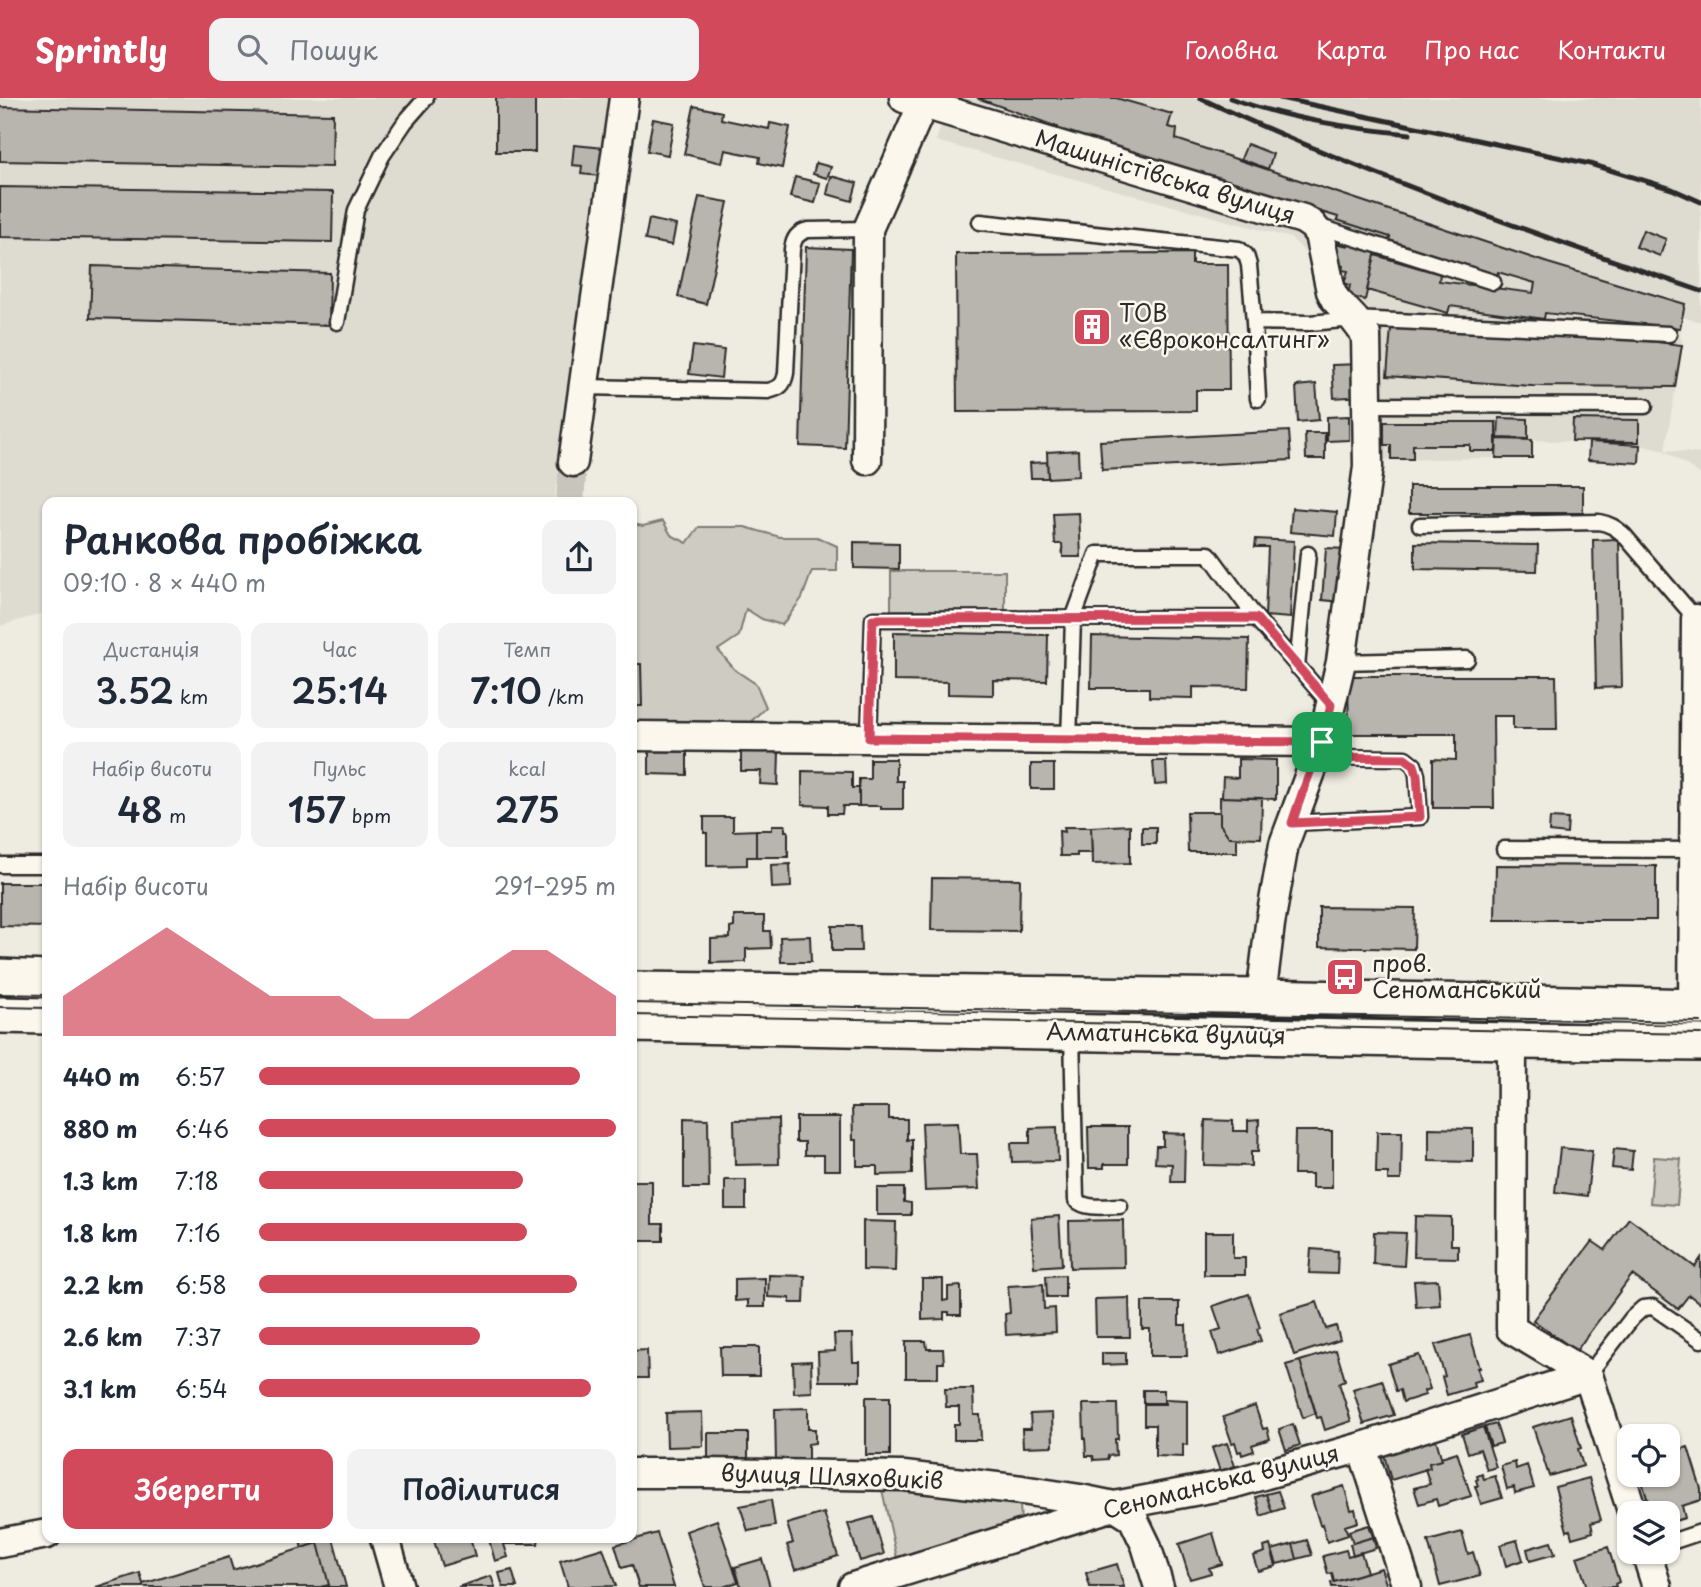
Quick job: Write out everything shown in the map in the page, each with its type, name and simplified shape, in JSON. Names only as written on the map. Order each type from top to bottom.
[{"type":"street","points":[[573,462],[625,98]]},
{"type":"street","points":[[867,460],[868,229],[914,101]]},
{"type":"street","name":"Машиністівська вулиця","points":[[914,101],[1303,219],[1319,234],[1335,299],[1366,335],[1368,467],[1341,662],[1319,750],[1284,844],[1270,923],[1261,997]]},
{"type":"street","points":[[1697,1007],[1694,850],[1698,619]]},
{"type":"street","points":[[637,736],[1069,740],[1319,750]]},
{"type":"street","points":[[0,977],[42,979]]},
{"type":"street","name":"Алматинська вулиця","points":[[637,990],[1261,997],[1697,1007]]},
{"type":"street","points":[[0,1015],[42,1016]]},
{"type":"street","name":"Алматинська вулиця","points":[[637,1024],[1701,1043]]},
{"type":"street","points":[[1512,1041],[1511,1329],[1588,1376],[1629,1501]]},
{"type":"street","name":"Сеноманська вулиця","points":[[853,1587],[902,1580],[1114,1506],[1231,1484],[1362,1447],[1588,1376]]},
{"type":"street","points":[[1362,1447],[1407,1587]]},
{"type":"street","name":"вулиця Шляховиків","points":[[637,1473],[904,1476],[1022,1490],[1114,1506]]},
{"type":"street","points":[[1114,1506],[1133,1518],[1146,1545],[1159,1587]]},
{"type":"street","points":[[0,1543],[42,1535]]},
{"type":"street","points":[[386,1543],[398,1587]]},
{"type":"street","points":[[1650,1564],[1657,1587]]},
{"type":"lane","points":[[337,322],[356,210],[382,156],[405,122],[426,98]]},
{"type":"lane","points":[[980,222],[1239,249],[1246,255],[1249,265],[1258,399]]},
{"type":"lane","points":[[1312,225],[1493,282]]},
{"type":"lane","points":[[583,387],[768,391],[778,389],[785,382],[786,373],[794,239],[800,232],[807,230],[868,229]]},
{"type":"lane","points":[[1254,322],[1310,323],[1354,319],[1668,334]]},
{"type":"lane","points":[[1367,405],[1645,406]]},
{"type":"lane","points":[[1420,525],[1608,524],[1624,535],[1698,619]]},
{"type":"lane","points":[[1069,740],[1073,619],[1097,554],[1209,554],[1256,618],[1331,705]]},
{"type":"lane","points":[[1297,667],[1308,554]]},
{"type":"lane","points":[[869,738],[873,619],[1256,618]]},
{"type":"lane","points":[[1341,662],[1467,659]]},
{"type":"lane","points":[[1292,823],[1420,817],[1417,775],[1414,765],[1405,758],[1319,750]]},
{"type":"lane","points":[[1504,849],[1694,850]]},
{"type":"lane","points":[[0,865],[42,865]]},
{"type":"lane","points":[[1072,1032],[1076,1200],[1081,1205],[1088,1206],[1120,1206]]},
{"type":"lane","points":[[1588,1376],[1632,1318],[1643,1308],[1654,1307],[1701,1340]]},
{"type":"lane","points":[[1680,1539],[1701,1532]]},
{"type":"shaded area","points":[[0,98],[610,98],[555,497],[42,497],[42,613],[0,626]]},
{"type":"shaded area","points":[[923,98],[1701,98],[1701,322],[1682,317],[1680,336],[1683,344],[1665,450],[1701,454],[1701,475],[1665,451],[1640,445],[1589,442],[1497,439],[1496,458],[1377,460],[1374,312],[1348,296],[1291,238],[936,141],[948,106]]},
{"type":"shaded area","points":[[663,521],[671,535],[687,543],[699,527],[745,527],[780,537],[817,537],[837,546],[837,571],[812,571],[802,598],[782,625],[762,619],[746,609],[739,636],[718,650],[735,670],[756,684],[766,707],[741,731],[637,729],[637,525]]},
{"type":"shaded area","points":[[891,571],[1005,571],[1005,610],[891,610]]},
{"type":"shaded area","points":[[1654,1157],[1681,1159],[1677,1205],[1650,1203]]},
{"type":"shaded area","points":[[881,1485],[1020,1501],[1021,1528],[898,1563]]},
{"type":"building","points":[[496,98],[535,98],[535,152],[496,152]]},
{"type":"building","points":[[977,98],[1116,98],[1172,114],[1168,127],[1177,129],[1176,139],[1548,263],[1685,304],[1680,328],[1545,313],[1544,319],[1450,306],[1448,313],[1367,290],[1375,255],[1440,274],[1439,281],[1533,293],[1535,283],[1498,272],[1497,275],[1389,240],[1390,237],[1337,220],[1338,217],[1056,133],[1058,127]]},
{"type":"building","points":[[694,106],[722,112],[721,119],[769,129],[770,123],[790,127],[782,168],[759,163],[760,157],[725,150],[722,163],[684,154]]},
{"type":"building","points":[[0,107],[333,114],[332,167],[0,161]]},
{"type":"building","points":[[653,119],[674,123],[668,155],[647,151]]},
{"type":"building","points":[[1247,144],[1273,154],[1268,169],[1241,159]]},
{"type":"building","points":[[574,145],[604,148],[601,176],[581,174],[582,166],[572,165]]},
{"type":"building","points":[[816,163],[831,167],[827,178],[813,174]]},
{"type":"building","points":[[831,176],[857,183],[852,201],[827,194]]},
{"type":"building","points":[[795,177],[820,183],[815,203],[790,197]]},
{"type":"building","points":[[0,187],[333,192],[332,242],[0,237]]},
{"type":"building","points":[[699,197],[728,202],[706,304],[678,297]]},
{"type":"building","points":[[649,219],[676,225],[672,245],[645,240]]},
{"type":"building","points":[[1643,230],[1666,239],[1660,256],[1636,247]]},
{"type":"building","points":[[1335,243],[1376,251],[1365,300],[1348,296],[1350,285],[1344,283],[1348,271],[1342,270],[1343,266],[1336,264],[1332,257]]},
{"type":"building","points":[[806,247],[851,249],[845,448],[800,446]]},
{"type":"building","name":"ТОВ «Євроконсалтинг»","points":[[1192,253],[1192,264],[1228,264],[1229,390],[1196,390],[1196,411],[957,412],[956,254]]},
{"type":"building","points":[[92,266],[330,273],[329,325],[90,318]]},
{"type":"building","points":[[1391,328],[1598,335],[1682,345],[1675,387],[1532,386],[1387,376]]},
{"type":"building","points":[[693,346],[724,350],[721,378],[689,374]]},
{"type":"building","points":[[1361,364],[1363,396],[1334,398],[1332,365]]},
{"type":"building","points":[[1316,384],[1319,420],[1298,422],[1296,386]]},
{"type":"building","points":[[1349,416],[1349,440],[1327,441],[1327,417]]},
{"type":"building","points":[[1499,418],[1528,419],[1528,439],[1498,438]]},
{"type":"building","points":[[1573,419],[1639,420],[1639,442],[1572,441]]},
{"type":"building","points":[[1384,422],[1496,422],[1496,451],[1470,451],[1470,445],[1413,445],[1413,459],[1391,459],[1391,445],[1384,445]]},
{"type":"building","points":[[1289,431],[1291,460],[1102,470],[1100,441]]},
{"type":"building","points":[[1305,433],[1325,433],[1325,459],[1306,459]]},
{"type":"building","points":[[1497,439],[1532,440],[1532,458],[1496,458]]},
{"type":"building","points":[[1589,442],[1640,445],[1639,463],[1588,460]]},
{"type":"building","points":[[1078,450],[1079,476],[1048,478],[1047,452]]},
{"type":"building","points":[[1047,462],[1048,478],[1031,478],[1030,463]]},
{"type":"building","points":[[1409,486],[1583,486],[1583,513],[1409,513]]},
{"type":"building","points":[[1292,508],[1337,512],[1335,536],[1290,532]]},
{"type":"building","points":[[1079,513],[1081,557],[1063,557],[1062,544],[1055,544],[1053,514]]},
{"type":"building","points":[[1256,539],[1294,541],[1290,618],[1265,616],[1268,547],[1255,547]]},
{"type":"building","points":[[1619,539],[1622,687],[1596,688],[1593,540]]},
{"type":"building","points":[[854,542],[899,543],[899,569],[854,568]]},
{"type":"building","points":[[1415,543],[1538,545],[1537,571],[1415,569]]},
{"type":"building","points":[[1326,548],[1346,549],[1341,602],[1322,600]]},
{"type":"building","points":[[894,632],[1048,635],[1047,681],[993,680],[993,695],[948,694],[948,682],[894,681]]},
{"type":"building","points":[[1092,636],[1249,639],[1248,688],[1193,687],[1193,698],[1149,697],[1149,688],[1091,688]]},
{"type":"building","points":[[637,664],[641,664],[642,706],[637,706]]},
{"type":"building","points":[[1348,676],[1556,676],[1557,729],[1513,729],[1513,716],[1493,716],[1494,808],[1433,808],[1433,759],[1456,760],[1456,734],[1349,734]]},
{"type":"building","points":[[649,751],[687,752],[687,775],[649,774]]},
{"type":"building","points":[[741,751],[779,752],[778,785],[760,784],[761,771],[741,771]]},
{"type":"building","points":[[870,759],[896,759],[896,781],[903,781],[903,809],[859,806],[859,779],[870,779]]},
{"type":"building","points":[[1238,759],[1276,760],[1276,799],[1222,797],[1223,777],[1238,778]]},
{"type":"building","points":[[1153,761],[1166,761],[1167,784],[1155,785]]},
{"type":"building","points":[[1031,764],[1054,764],[1054,789],[1031,789]]},
{"type":"building","points":[[802,771],[852,772],[852,788],[859,788],[859,806],[843,806],[842,814],[828,814],[828,806],[802,805]]},
{"type":"building","points":[[1220,797],[1262,798],[1261,838],[1229,837],[1220,824]]},
{"type":"building","points":[[1187,812],[1220,812],[1220,824],[1229,837],[1237,837],[1237,852],[1188,852]]},
{"type":"building","points":[[704,817],[733,817],[733,831],[756,830],[756,857],[747,857],[747,865],[707,866]]},
{"type":"building","points":[[1550,818],[1568,819],[1567,834],[1549,832]]},
{"type":"building","points":[[772,825],[785,825],[785,831],[788,831],[788,857],[756,857],[756,830],[772,830]]},
{"type":"building","points":[[1130,825],[1130,863],[1092,864],[1091,827]]},
{"type":"building","points":[[1064,827],[1091,827],[1092,853],[1060,856],[1059,831],[1065,832]]},
{"type":"building","points":[[1142,827],[1156,827],[1156,844],[1142,844]]},
{"type":"building","points":[[790,864],[791,887],[772,888],[771,865]]},
{"type":"building","points":[[1496,865],[1656,866],[1656,920],[1495,920]]},
{"type":"building","points":[[932,878],[1020,879],[1019,931],[931,930]]},
{"type":"building","points":[[0,883],[42,883],[42,927],[0,926]]},
{"type":"building","points":[[1319,907],[1415,908],[1414,949],[1319,947]]},
{"type":"building","points":[[734,916],[764,916],[764,931],[770,931],[771,948],[746,949],[746,962],[711,963],[711,939],[730,938]]},
{"type":"building","points":[[832,926],[860,926],[861,951],[832,951]]},
{"type":"building","points":[[810,936],[811,962],[781,962],[780,937]]},
{"type":"building","points":[[852,1107],[889,1107],[889,1119],[907,1119],[907,1140],[912,1139],[912,1174],[877,1175],[877,1166],[857,1166],[857,1140],[853,1140]]},
{"type":"building","points":[[796,1117],[840,1117],[840,1170],[824,1170],[824,1155],[805,1155],[805,1142],[796,1142]]},
{"type":"building","points":[[684,1118],[708,1119],[709,1188],[684,1188]]},
{"type":"building","points":[[778,1119],[779,1164],[735,1165],[734,1120]]},
{"type":"building","points":[[1205,1120],[1233,1121],[1233,1131],[1248,1131],[1248,1121],[1259,1120],[1258,1152],[1251,1152],[1251,1166],[1204,1165]]},
{"type":"building","points":[[958,1122],[960,1154],[977,1154],[979,1189],[925,1191],[922,1123]]},
{"type":"building","points":[[1057,1127],[1058,1161],[1012,1162],[1011,1143],[1030,1143],[1030,1128]]},
{"type":"building","points":[[1088,1127],[1128,1127],[1128,1164],[1104,1164],[1104,1168],[1089,1168]]},
{"type":"building","points":[[1429,1128],[1473,1129],[1473,1162],[1429,1161]]},
{"type":"building","points":[[1295,1131],[1332,1131],[1332,1188],[1312,1188],[1312,1174],[1294,1174]]},
{"type":"building","points":[[1377,1132],[1402,1132],[1401,1180],[1388,1180],[1388,1173],[1376,1173]]},
{"type":"building","points":[[1163,1133],[1185,1134],[1184,1182],[1171,1182],[1172,1164],[1155,1163],[1156,1146],[1163,1146]]},
{"type":"building","points":[[1560,1148],[1592,1151],[1587,1196],[1555,1192]]},
{"type":"building","points":[[1614,1149],[1633,1151],[1631,1170],[1612,1168]]},
{"type":"building","points":[[725,1180],[746,1180],[746,1209],[725,1209]]},
{"type":"building","points":[[637,1181],[652,1181],[652,1224],[663,1224],[663,1241],[637,1241]]},
{"type":"building","points":[[877,1188],[904,1188],[904,1202],[911,1203],[911,1215],[877,1215]]},
{"type":"building","points":[[1059,1216],[1062,1265],[1034,1267],[1031,1218]]},
{"type":"building","points":[[1415,1216],[1451,1217],[1451,1245],[1458,1245],[1458,1258],[1414,1257]]},
{"type":"building","points":[[1629,1218],[1695,1267],[1701,1258],[1701,1304],[1689,1295],[1678,1309],[1632,1275],[1576,1351],[1533,1320],[1592,1241],[1605,1250]]},
{"type":"building","points":[[1123,1220],[1124,1267],[1070,1268],[1069,1221]]},
{"type":"building","points":[[863,1221],[896,1222],[895,1271],[863,1270]]},
{"type":"building","points":[[1204,1232],[1233,1232],[1233,1258],[1245,1258],[1245,1275],[1204,1275]]},
{"type":"building","points":[[1374,1232],[1406,1233],[1404,1266],[1373,1264]]},
{"type":"building","points":[[1311,1249],[1338,1251],[1337,1274],[1309,1273]]},
{"type":"building","points":[[769,1275],[805,1276],[804,1303],[790,1303],[790,1298],[768,1297]]},
{"type":"building","points":[[1065,1275],[1065,1297],[1047,1297],[1046,1276]]},
{"type":"building","points":[[765,1278],[765,1307],[748,1307],[748,1300],[735,1301],[735,1279]]},
{"type":"building","points":[[922,1279],[943,1279],[943,1301],[948,1300],[948,1287],[961,1286],[961,1315],[944,1312],[944,1319],[922,1320]]},
{"type":"building","points":[[1438,1280],[1440,1305],[1416,1307],[1414,1281]]},
{"type":"building","points":[[1043,1284],[1044,1309],[1055,1308],[1056,1332],[1006,1335],[1005,1314],[1010,1313],[1008,1286]]},
{"type":"building","points":[[1249,1294],[1260,1328],[1257,1329],[1261,1341],[1219,1355],[1212,1332],[1221,1329],[1213,1306]]},
{"type":"building","points":[[1129,1298],[1130,1337],[1096,1337],[1095,1299]]},
{"type":"building","points":[[1142,1302],[1179,1302],[1179,1325],[1186,1325],[1187,1356],[1150,1356],[1150,1329],[1142,1329]]},
{"type":"building","points":[[1317,1302],[1326,1329],[1336,1326],[1340,1340],[1294,1355],[1280,1313]]},
{"type":"building","points":[[834,1334],[852,1334],[853,1362],[860,1362],[860,1381],[819,1381],[818,1352],[835,1351]]},
{"type":"building","points":[[1470,1335],[1481,1380],[1473,1382],[1474,1387],[1447,1395],[1442,1377],[1445,1376],[1435,1345]]},
{"type":"building","points":[[906,1341],[926,1341],[927,1349],[943,1349],[944,1363],[938,1363],[938,1378],[906,1378]]},
{"type":"building","points":[[720,1347],[759,1347],[759,1376],[721,1376]]},
{"type":"building","points":[[647,1350],[648,1378],[637,1378],[637,1351]]},
{"type":"building","points":[[1336,1350],[1345,1380],[1339,1383],[1351,1421],[1325,1430],[1321,1417],[1317,1418],[1300,1361]]},
{"type":"building","points":[[1102,1353],[1126,1353],[1126,1364],[1102,1365]]},
{"type":"building","points":[[1419,1355],[1430,1389],[1424,1391],[1425,1395],[1403,1402],[1400,1390],[1396,1391],[1388,1364]]},
{"type":"building","points":[[811,1361],[812,1392],[794,1393],[793,1362]]},
{"type":"building","points":[[1300,1361],[1316,1413],[1303,1418],[1286,1365]]},
{"type":"building","points":[[1382,1380],[1394,1415],[1364,1424],[1353,1389]]},
{"type":"building","points":[[945,1389],[973,1389],[974,1415],[980,1415],[981,1440],[954,1440],[954,1424],[959,1424],[959,1407],[946,1407]]},
{"type":"building","points":[[1143,1390],[1164,1390],[1164,1403],[1143,1403]]},
{"type":"building","points":[[866,1397],[890,1397],[890,1455],[866,1455]]},
{"type":"building","points":[[1165,1399],[1187,1400],[1187,1445],[1183,1444],[1183,1457],[1155,1456],[1155,1425],[1144,1425],[1144,1404],[1165,1404]]},
{"type":"building","points":[[1083,1404],[1117,1404],[1116,1455],[1108,1456],[1108,1459],[1094,1460],[1093,1456],[1086,1456]]},
{"type":"building","points":[[1255,1406],[1263,1429],[1267,1428],[1270,1439],[1252,1445],[1254,1451],[1242,1455],[1235,1442],[1232,1443],[1223,1417]]},
{"type":"building","points":[[808,1408],[808,1429],[815,1429],[815,1443],[808,1444],[808,1461],[776,1462],[775,1409]]},
{"type":"building","points":[[702,1412],[703,1446],[667,1447],[666,1413]]},
{"type":"building","points":[[1052,1413],[1053,1446],[1023,1447],[1022,1429],[1031,1429],[1030,1414]]},
{"type":"building","points":[[1571,1415],[1581,1448],[1578,1449],[1583,1466],[1549,1476],[1533,1427]]},
{"type":"building","points":[[1293,1424],[1300,1445],[1286,1450],[1279,1429]]},
{"type":"building","points":[[1496,1424],[1502,1443],[1491,1446],[1485,1427]]},
{"type":"building","points":[[1483,1427],[1496,1467],[1487,1470],[1480,1449],[1468,1453],[1462,1434]]},
{"type":"building","points":[[708,1433],[748,1433],[748,1458],[708,1458]]},
{"type":"building","points":[[1435,1436],[1442,1460],[1429,1463],[1430,1468],[1391,1480],[1384,1455],[1421,1444],[1420,1441]]},
{"type":"building","points":[[1227,1443],[1235,1466],[1220,1471],[1212,1448]]},
{"type":"building","points":[[1688,1447],[1701,1489],[1701,1500],[1682,1506],[1685,1518],[1680,1519],[1680,1501],[1648,1501],[1644,1487],[1680,1487],[1680,1449]]},
{"type":"building","points":[[1457,1452],[1471,1496],[1438,1506],[1436,1499],[1419,1504],[1414,1488],[1430,1484],[1425,1469],[1430,1468],[1429,1463]]},
{"type":"building","points":[[1515,1462],[1516,1469],[1527,1465],[1534,1488],[1515,1493],[1514,1487],[1507,1489],[1501,1466]]},
{"type":"building","points":[[1482,1474],[1484,1479],[1495,1476],[1502,1498],[1481,1504],[1475,1486],[1478,1486],[1477,1476]]},
{"type":"building","points":[[1589,1478],[1601,1520],[1591,1523],[1593,1532],[1572,1538],[1570,1530],[1567,1531],[1555,1487]]},
{"type":"building","points":[[1344,1486],[1351,1510],[1355,1509],[1358,1522],[1345,1526],[1348,1535],[1327,1542],[1311,1496]]},
{"type":"building","points":[[1278,1491],[1284,1508],[1272,1512],[1266,1494]]},
{"type":"building","points":[[1266,1494],[1272,1512],[1261,1516],[1256,1497]]},
{"type":"building","points":[[771,1500],[775,1526],[748,1531],[740,1506]]},
{"type":"building","points":[[824,1513],[838,1556],[795,1570],[787,1545],[793,1543],[787,1524]]},
{"type":"building","points":[[873,1517],[884,1554],[860,1561],[848,1524]]},
{"type":"building","points":[[717,1520],[738,1582],[723,1587],[705,1587],[686,1531]]},
{"type":"building","points":[[1369,1525],[1373,1537],[1353,1543],[1349,1531]]},
{"type":"building","points":[[1462,1532],[1468,1554],[1473,1552],[1480,1576],[1440,1586],[1428,1541]]},
{"type":"building","points":[[657,1533],[674,1587],[639,1587],[632,1565],[622,1568],[615,1545],[637,1543],[637,1539]]},
{"type":"building","points":[[1213,1533],[1222,1564],[1209,1568],[1211,1573],[1190,1579],[1179,1544]]},
{"type":"building","points":[[1373,1537],[1376,1548],[1353,1555],[1350,1544]]},
{"type":"building","points":[[1307,1540],[1312,1555],[1297,1559],[1293,1544]]},
{"type":"building","points":[[1517,1540],[1523,1560],[1506,1566],[1500,1545]]},
{"type":"building","points":[[1551,1542],[1555,1554],[1530,1561],[1527,1549]]},
{"type":"building","points":[[300,1543],[318,1543],[302,1548]]},
{"type":"building","points":[[318,1543],[334,1543],[346,1587],[320,1587],[329,1585]]},
{"type":"building","points":[[318,1543],[329,1585],[320,1587],[96,1587],[140,1573],[143,1584],[229,1557],[233,1570]]},
{"type":"building","points":[[435,1543],[471,1543],[475,1556],[442,1566]]},
{"type":"building","points":[[490,1543],[504,1543],[508,1557],[495,1561]]},
{"type":"building","points":[[506,1543],[538,1543],[538,1544]]},
{"type":"building","points":[[1293,1544],[1297,1559],[1277,1564],[1272,1550]]},
{"type":"building","points":[[1270,1545],[1276,1566],[1258,1571],[1253,1556],[1265,1552],[1264,1547]]},
{"type":"building","points":[[1608,1547],[1619,1582],[1615,1584],[1616,1587],[1587,1587],[1577,1557]]},
{"type":"building","points":[[603,1548],[616,1586],[568,1587],[560,1561]]},
{"type":"building","points":[[1346,1550],[1348,1556],[1361,1552],[1367,1572],[1334,1582],[1332,1573],[1328,1574],[1323,1556]]},
{"type":"building","points":[[762,1559],[770,1587],[741,1587],[735,1567]]},
{"type":"building","points":[[1117,1564],[1124,1587],[1090,1587],[1086,1573]]},
{"type":"building","points":[[1381,1568],[1387,1587],[1332,1587],[1331,1583]]},
{"type":"building","points":[[512,1570],[517,1587],[503,1587],[499,1573]]},
{"type":"building","points":[[491,1576],[495,1587],[458,1587]]},
{"type":"tunnel","points":[[570,497],[573,462]]},
{"type":"tram line","points":[[0,994],[42,995]]},
{"type":"tram line","points":[[637,1003],[1701,1022]]},
{"type":"tram line","points":[[0,1007],[42,1008]]},
{"type":"tram line","points":[[637,1015],[1701,1034]]},
{"type":"railway","points":[[1200,98],[1385,177],[1701,291]]},
{"type":"railway","points":[[1230,98],[1319,122],[1410,134]]},
{"type":"railway","points":[[1280,98],[1590,164],[1672,189],[1701,202]]},
{"type":"place","name":"ТОВ «Євроконсалтинг»","points":[[1092,327]]},
{"type":"place","name":"пров. Сеноманський","points":[[1345,977]]},
{"type":"route","points":[[1322,742],[869,738],[873,619],[1256,618],[1331,705],[1322,742],[1316,757],[1405,758],[1414,765],[1417,775],[1420,817],[1292,823],[1303,791],[1316,757],[1322,742]]}]
